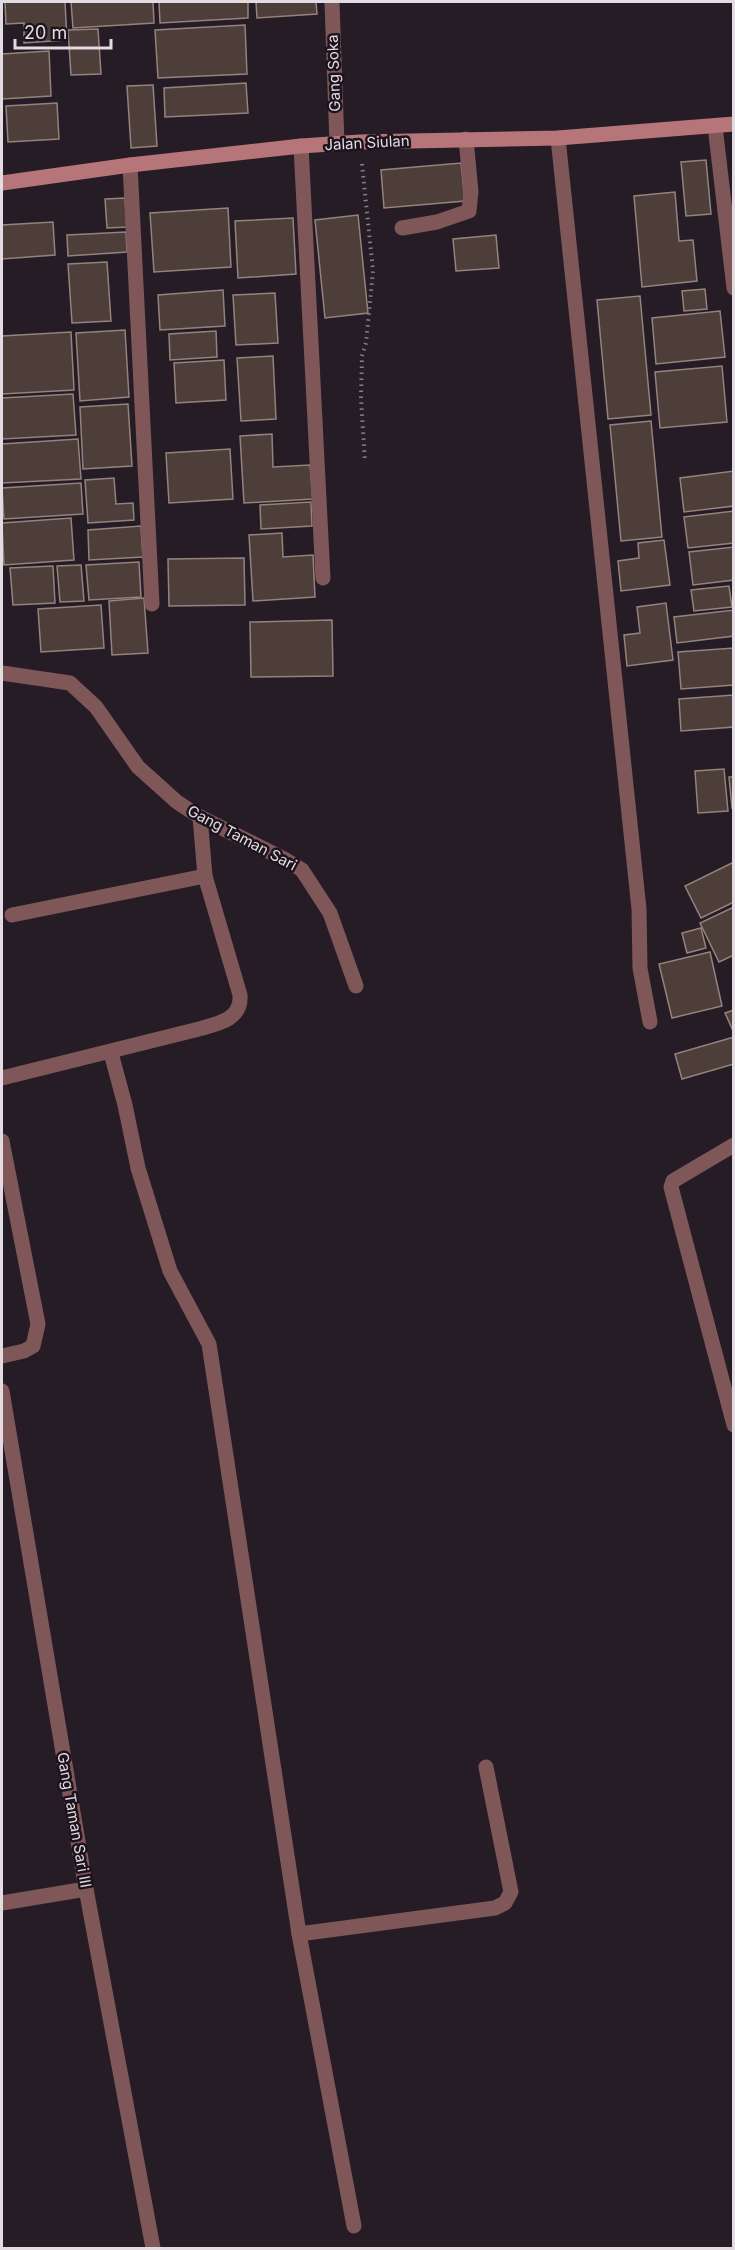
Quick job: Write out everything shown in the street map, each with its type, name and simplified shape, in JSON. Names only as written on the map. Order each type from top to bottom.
[{"type":"street","name":"Gang Soka","points":[[332,2],[337,144]]},
{"type":"street","name":"Jalan Siulan","points":[[2,183],[130,165],[301,146],[360,142],[558,138],[734,124]]},
{"type":"street","points":[[716,126],[734,288]]},
{"type":"street","points":[[558,138],[639,909],[640,968],[650,1022]]},
{"type":"street","points":[[402,228],[437,222],[469,211],[471,192],[466,139]]},
{"type":"street","points":[[301,146],[323,578]]},
{"type":"street","points":[[130,165],[152,604]]},
{"type":"street","name":"Gang Taman Sari","points":[[2,673],[70,683],[96,707],[134,762],[149,779],[177,802],[200,817],[302,870],[330,913],[356,986]]},
{"type":"street","points":[[2,1078],[111,1053],[223,1021],[236,1013],[240,1005],[240,995],[205,876],[200,817]]},
{"type":"street","points":[[12,915],[205,876]]},
{"type":"street","points":[[111,1053],[138,1168],[170,1271],[209,1344],[299,1934],[354,2226]]},
{"type":"street","points":[[2,1141],[39,1324],[33,1346],[24,1351],[2,1356]]},
{"type":"street","points":[[734,1145],[673,1181],[671,1187],[734,1425]]},
{"type":"street","name":"Gang Taman Sari III","points":[[2,1391],[86,1889],[153,2248]]},
{"type":"street","points":[[299,1934],[495,1908],[505,1902],[511,1892],[486,1767]]},
{"type":"street","points":[[2,1903],[86,1889]]},
{"type":"path","points":[[360,142],[373,271],[366,344],[362,356],[361,399],[365,462]]},
{"type":"building","points":[[5,2],[65,2],[67,40],[24,43],[24,23],[6,24]]},
{"type":"building","points":[[71,2],[153,2],[154,23],[73,28]]},
{"type":"building","points":[[159,2],[248,2],[248,18],[160,23]]},
{"type":"building","points":[[256,2],[316,2],[317,14],[257,18]]},
{"type":"building","points":[[245,25],[247,74],[158,78],[155,30]]},
{"type":"building","points":[[98,29],[101,74],[71,75],[68,30]]},
{"type":"building","points":[[49,51],[51,96],[2,99],[2,54]]},
{"type":"building","points":[[246,83],[248,113],[165,117],[164,88]]},
{"type":"building","points":[[153,85],[157,146],[131,148],[127,86]]},
{"type":"building","points":[[57,103],[59,139],[8,142],[6,106]]},
{"type":"building","points":[[706,160],[711,214],[686,216],[681,162]]},
{"type":"building","points":[[461,163],[465,201],[384,208],[381,170]]},
{"type":"building","points":[[675,192],[679,241],[693,240],[697,281],[642,287],[634,196]]},
{"type":"building","points":[[125,198],[127,227],[107,228],[105,199]]},
{"type":"building","points":[[228,208],[231,267],[154,272],[150,213]]},
{"type":"building","points":[[358,215],[368,313],[325,318],[315,220]]},
{"type":"building","points":[[293,218],[296,274],[238,278],[235,221]]},
{"type":"building","points":[[53,222],[55,255],[2,259],[2,225]]},
{"type":"building","points":[[126,232],[127,252],[68,256],[67,235]]},
{"type":"building","points":[[496,235],[499,268],[456,271],[453,239]]},
{"type":"building","points":[[107,262],[111,321],[72,323],[68,264]]},
{"type":"building","points":[[705,289],[707,309],[684,311],[682,291]]},
{"type":"building","points":[[223,290],[225,326],[160,330],[158,295]]},
{"type":"building","points":[[275,293],[278,343],[236,345],[233,295]]},
{"type":"building","points":[[640,296],[651,415],[608,419],[597,300]]},
{"type":"building","points":[[720,311],[725,357],[656,364],[652,318]]},
{"type":"building","points":[[125,330],[129,397],[80,401],[76,333]]},
{"type":"building","points":[[216,331],[217,357],[170,360],[169,334]]},
{"type":"building","points":[[71,332],[74,390],[2,394],[2,336]]},
{"type":"building","points":[[273,356],[276,419],[241,421],[237,358]]},
{"type":"building","points":[[224,360],[226,400],[176,403],[174,363]]},
{"type":"building","points":[[722,366],[727,422],[660,428],[655,372]]},
{"type":"building","points":[[73,394],[76,435],[2,439],[2,398]]},
{"type":"building","points":[[128,404],[132,466],[83,469],[80,407]]},
{"type":"building","points":[[651,421],[662,537],[621,541],[610,425]]},
{"type":"building","points":[[272,434],[273,467],[310,465],[313,499],[244,503],[240,436]]},
{"type":"building","points":[[78,439],[81,479],[2,483],[2,444]]},
{"type":"building","points":[[230,449],[233,499],[169,503],[166,453]]},
{"type":"building","points":[[734,471],[734,506],[684,512],[680,478]]},
{"type":"building","points":[[114,478],[116,504],[133,503],[134,520],[88,523],[85,480]]},
{"type":"building","points":[[81,483],[83,514],[4,519],[2,488]]},
{"type":"building","points":[[311,502],[312,526],[261,529],[260,505]]},
{"type":"building","points":[[734,511],[734,543],[688,548],[684,517]]},
{"type":"building","points":[[71,518],[74,560],[4,565],[2,523]]},
{"type":"building","points":[[141,526],[143,557],[89,560],[88,530]]},
{"type":"building","points":[[282,533],[283,557],[313,555],[315,597],[253,601],[249,535]]},
{"type":"building","points":[[664,540],[670,585],[621,591],[618,561],[639,558],[638,543]]},
{"type":"building","points":[[734,547],[734,580],[693,585],[689,552]]},
{"type":"building","points":[[244,558],[245,605],[169,606],[168,559]]},
{"type":"building","points":[[139,562],[141,597],[89,600],[86,565]]},
{"type":"building","points":[[81,565],[84,601],[60,602],[57,566]]},
{"type":"building","points":[[53,566],[55,603],[13,605],[10,568]]},
{"type":"building","points":[[729,586],[732,607],[694,611],[691,590]]},
{"type":"building","points":[[144,598],[148,653],[112,655],[109,601]]},
{"type":"building","points":[[666,603],[673,660],[627,666],[624,635],[640,633],[637,607]]},
{"type":"building","points":[[101,605],[104,648],[41,652],[38,609]]},
{"type":"building","points":[[734,610],[734,636],[677,643],[674,617]]},
{"type":"building","points":[[332,620],[333,676],[251,677],[250,622]]},
{"type":"building","points":[[734,648],[734,685],[681,689],[678,652]]},
{"type":"building","points":[[734,695],[734,727],[681,731],[679,699]]},
{"type":"building","points":[[724,769],[728,811],[698,813],[695,771]]},
{"type":"building","points":[[729,777],[734,777],[734,808],[732,808]]},
{"type":"building","points":[[734,862],[734,902],[701,918],[685,886]]},
{"type":"building","points":[[734,907],[734,955],[719,962],[700,923]]},
{"type":"building","points":[[701,928],[706,948],[687,953],[682,933]]},
{"type":"building","points":[[710,952],[722,1006],[672,1018],[659,964]]},
{"type":"building","points":[[734,1010],[734,1033],[725,1013]]},
{"type":"building","points":[[734,1037],[734,1064],[682,1079],[675,1054]]}]
